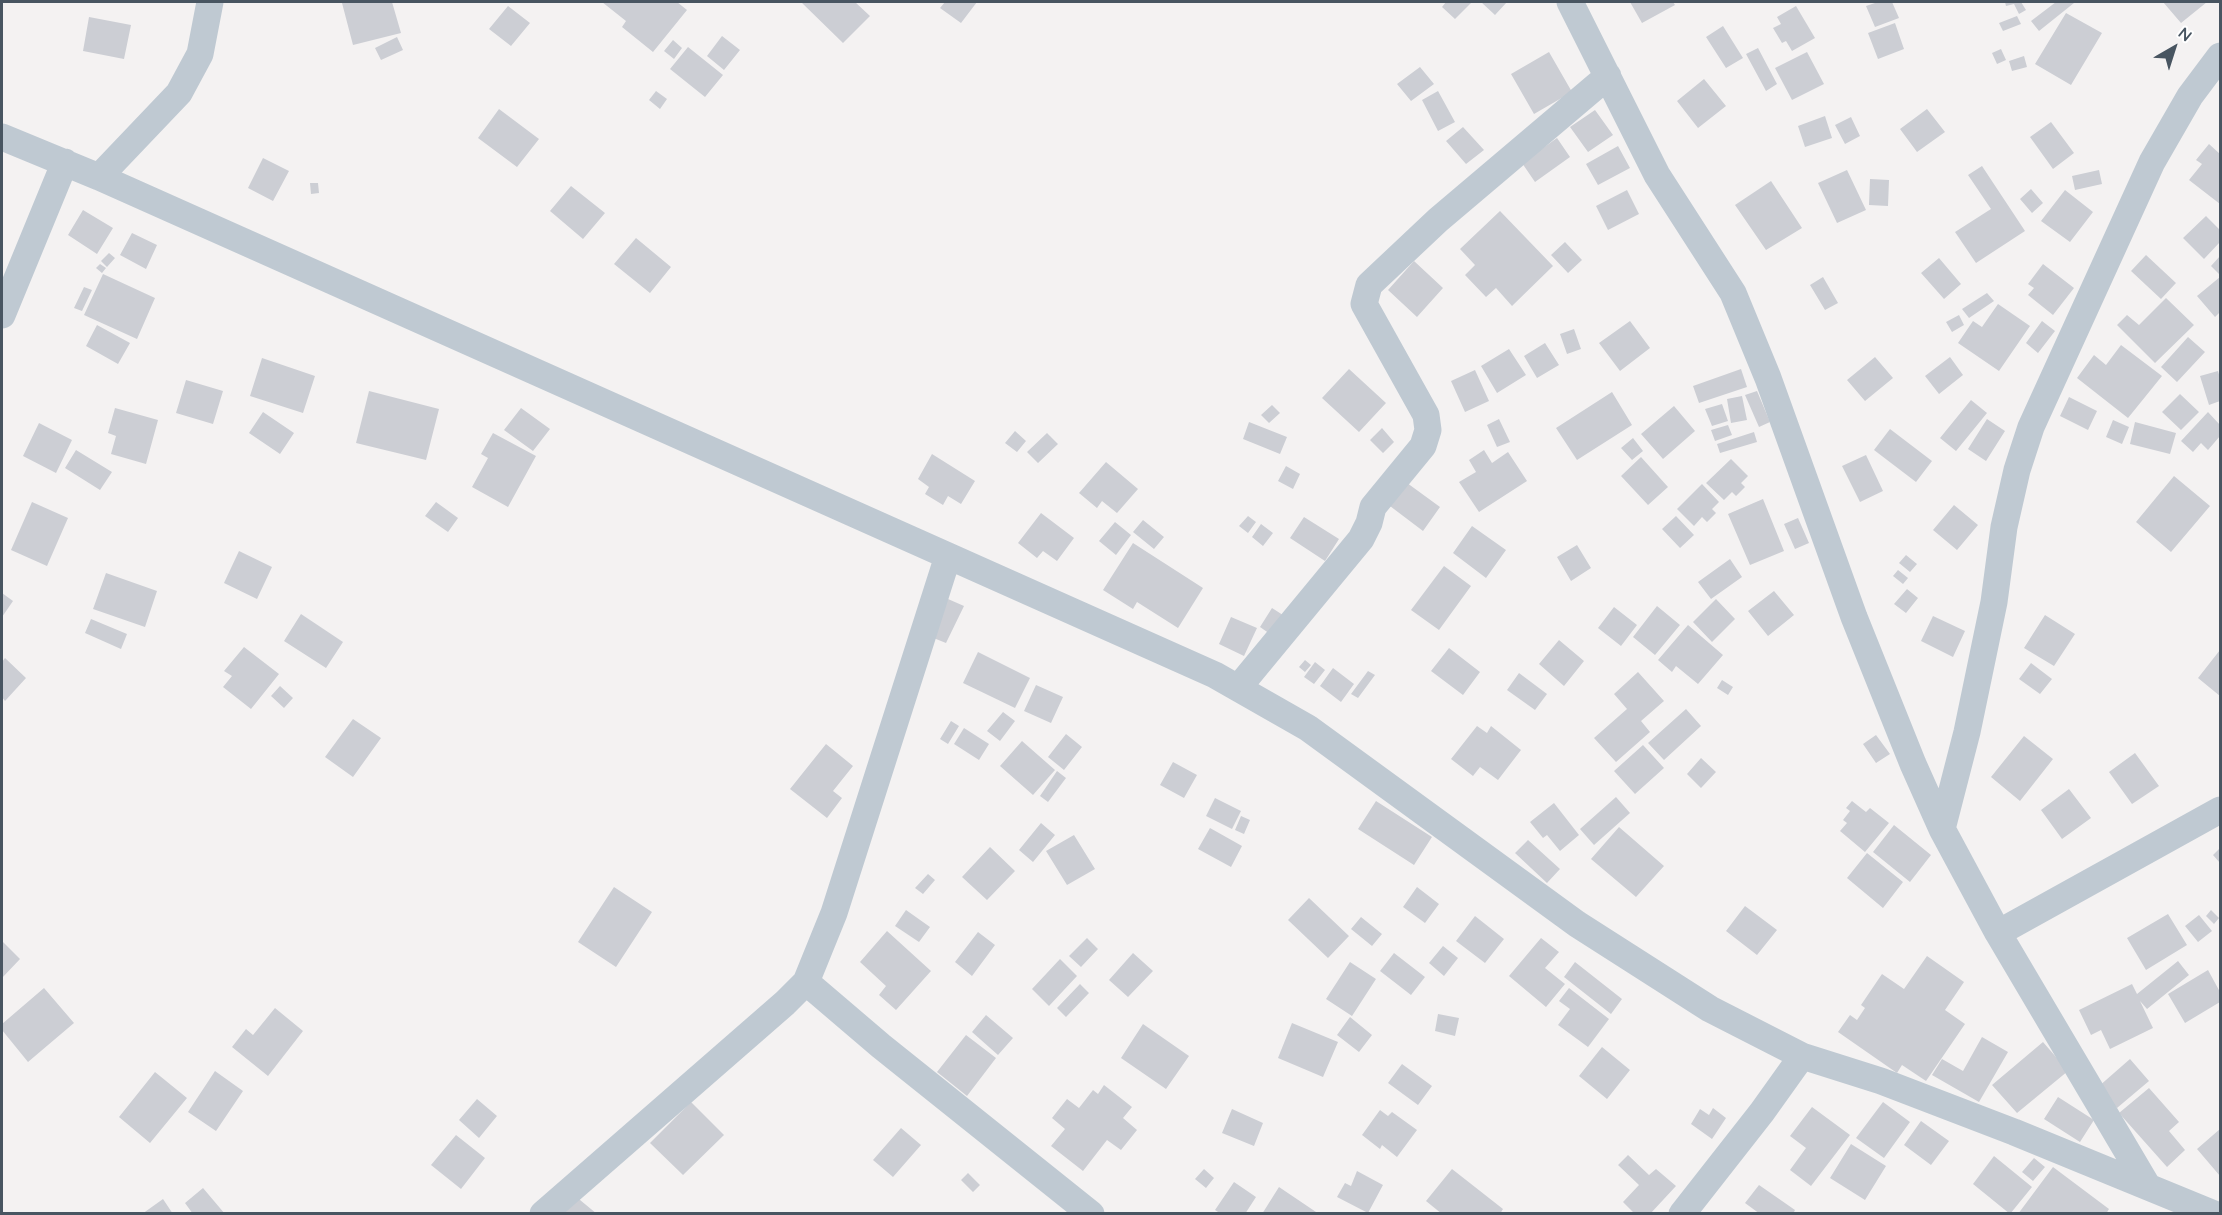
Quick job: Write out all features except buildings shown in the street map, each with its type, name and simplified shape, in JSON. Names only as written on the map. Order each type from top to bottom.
[{"type":"street","points":[[99,177],[179,93],[200,54],[210,2]]},
{"type":"street","points":[[1570,2],[1657,175],[1733,293],[1772,389],[1854,617],[1913,764],[1942,829],[1998,933],[2147,1185]]},
{"type":"street","points":[[1942,829],[1994,602],[2004,527],[2017,470],[2031,427],[2152,162],[2190,96],[2220,56]]},
{"type":"street","points":[[1238,688],[1361,539],[1369,523],[1373,507],[1423,446],[1428,430],[1426,415],[1364,304],[1369,285],[1438,220],[1608,76]]},
{"type":"street","points":[[2,137],[99,177],[1215,675],[1308,728],[1577,924],[1710,1009],[1802,1056],[1881,1081],[2147,1185],[2214,1214]]},
{"type":"street","points":[[2,315],[65,162]]},
{"type":"street","points":[[543,1214],[785,1003],[806,982],[834,913],[948,556]]},
{"type":"street","points":[[1998,933],[2220,810]]},
{"type":"street","points":[[806,982],[890,1053],[1091,1214]]},
{"type":"street","points":[[1682,1214],[1762,1112],[1802,1056]]}]
